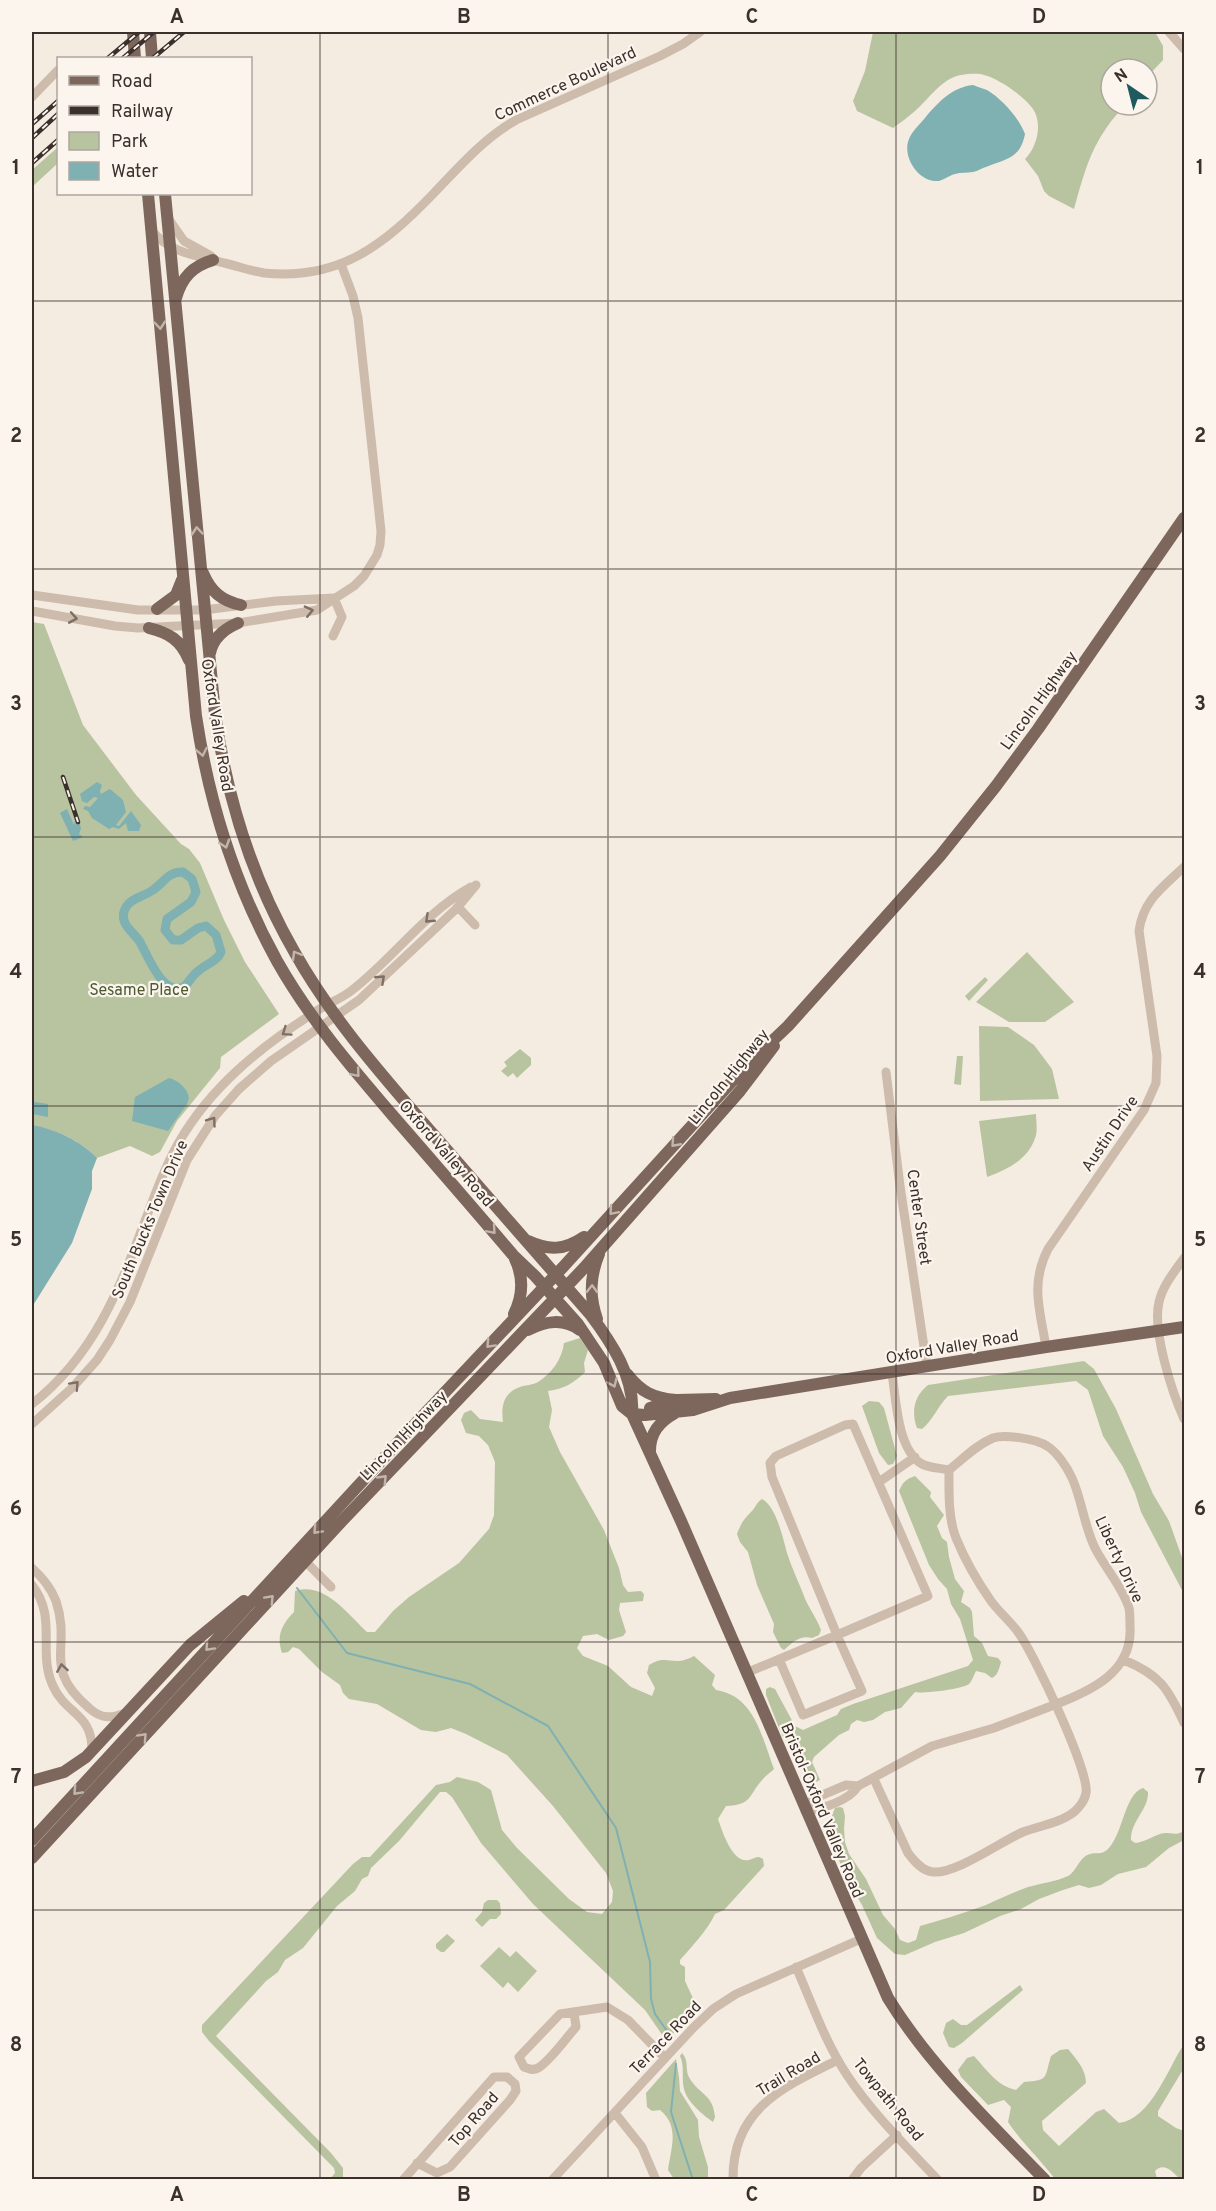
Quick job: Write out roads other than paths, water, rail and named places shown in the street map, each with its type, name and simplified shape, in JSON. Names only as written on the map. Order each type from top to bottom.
[{"type":"main road","points":[[133,32],[135,57]]},
{"type":"main road","points":[[150,32],[152,57]]},
{"type":"main road","name":"Oxford Valley Road","points":[[148,195],[187,609],[190,664],[204,764],[215,810],[246,899],[267,942],[320,1027],[513,1255],[555,1298],[588,1337],[604,1363],[622,1406],[632,1414],[676,1407],[693,1410],[725,1399],[1185,1327]]},
{"type":"main road","name":"Oxford Valley Road","points":[[165,195],[209,657],[223,760],[247,849],[284,933],[335,1016],[600,1328],[624,1371],[633,1401],[632,1414]]},
{"type":"main road","points":[[175,302],[179,289],[188,274],[198,266],[218,261]]},
{"type":"main road","name":"Lincoln Highway","points":[[32,1858],[510,1322],[747,1065],[788,1026],[940,855],[978,810],[1043,722],[1185,518]]},
{"type":"main road","points":[[200,566],[207,583],[218,596],[241,605]]},
{"type":"main road","points":[[158,609],[176,595],[183,573]]},
{"type":"main road","points":[[209,657],[218,636],[226,628],[238,623]]},
{"type":"main road","points":[[149,627],[174,638],[185,651],[190,664]]},
{"type":"main road","name":"Lincoln Highway","points":[[32,1840],[284,1575],[305,1561],[566,1287],[755,1072],[788,1026]]},
{"type":"main road","points":[[525,1240],[539,1246],[559,1248],[575,1243],[598,1228]]},
{"type":"main road","points":[[600,1328],[591,1287],[592,1274],[601,1249]]},
{"type":"main road","points":[[510,1322],[518,1307],[522,1287],[519,1266],[513,1255]]},
{"type":"main road","points":[[522,1333],[545,1323],[565,1322],[588,1337]]},
{"type":"main road","points":[[624,1371],[647,1394],[676,1407],[656,1428],[650,1442],[650,1452]]},
{"type":"main road","name":"Bristol-Oxford Valley Road","points":[[632,1414],[888,1998],[920,2045],[943,2072],[1045,2180]]},
{"type":"main road","points":[[32,1781],[64,1772],[79,1763],[190,1645],[284,1575]]},
{"type":"street","name":"Commerce Boulevard","points":[[151,230],[170,248],[249,270],[277,274],[310,272],[341,264],[360,256],[396,231],[467,158],[496,132],[516,120],[660,56],[700,32]]},
{"type":"street","points":[[1169,32],[1185,49]]},
{"type":"street","points":[[32,97],[57,71]]},
{"type":"street","name":"Commerce Boulevard","points":[[167,216],[184,241],[218,261]]},
{"type":"street","points":[[32,611],[115,626],[149,627],[238,623],[317,610],[354,586],[369,570],[380,545],[381,531],[358,318],[353,296],[341,264]]},
{"type":"street","points":[[1173,535],[1185,528]]},
{"type":"street","points":[[32,595],[128,610],[204,610],[334,598]]},
{"type":"street","points":[[333,636],[342,617],[334,598]]},
{"type":"street","name":"Austin Drive","points":[[1046,1347],[1037,1294],[1037,1275],[1041,1263],[1048,1249],[1144,1110],[1156,1083],[1157,1056],[1139,931],[1145,907],[1185,867]]},
{"type":"street","name":"South Bucks Town Drive","points":[[32,1404],[62,1377],[98,1330],[111,1306],[165,1170],[189,1126],[229,1077],[255,1054],[311,1014],[351,991],[448,900],[476,885],[458,907],[359,1000],[255,1073],[214,1116],[187,1160],[130,1302],[110,1340],[74,1388],[32,1424]]},
{"type":"street","points":[[458,907],[475,925]]},
{"type":"street","name":"Center Street","points":[[886,1072],[900,1186],[927,1367]]},
{"type":"street","points":[[1185,1258],[1168,1282],[1159,1300],[1160,1331],[1172,1391],[1185,1419]]},
{"type":"street","points":[[874,1779],[908,1853],[924,1869],[931,1872],[946,1871],[1001,1842],[1058,1821],[1074,1812],[1087,1792],[1074,1748],[1044,1678],[1018,1632],[991,1601],[968,1566],[954,1535],[949,1499],[949,1470],[922,1464],[908,1450],[902,1437],[892,1373]]},
{"type":"street","points":[[746,1673],[779,1659],[837,1635],[928,1596],[853,1424],[845,1425],[776,1456],[770,1463],[772,1477],[837,1635],[862,1691],[803,1715],[779,1659]]},
{"type":"street","name":"Liberty Drive","points":[[949,1470],[972,1450],[995,1438],[1020,1437],[1046,1445],[1060,1458],[1072,1478],[1095,1548],[1129,1608],[1131,1634],[1124,1660]]},
{"type":"street","points":[[879,1482],[915,1457]]},
{"type":"street","points":[[305,1561],[331,1587]]},
{"type":"street","points":[[32,1568],[46,1582],[56,1603],[60,1628],[60,1665],[64,1681],[69,1689],[101,1716],[114,1717],[128,1711]]},
{"type":"street","points":[[32,1585],[44,1606],[47,1628],[47,1665],[53,1686],[66,1706],[82,1719],[89,1729],[92,1750]]},
{"type":"street","points":[[805,1811],[813,1799],[846,1785],[858,1786],[874,1779],[932,1746],[994,1728],[1091,1689],[1110,1675],[1124,1660],[1157,1678],[1170,1693],[1185,1723]]},
{"type":"street","name":"Terrace Road","points":[[552,2180],[693,2028],[725,2000],[861,1939]]},
{"type":"street","name":"Towpath Road","points":[[796,1967],[822,2029],[854,2085],[938,2180]]},
{"type":"street","points":[[574,2012],[576,2027],[548,2059],[540,2067],[534,2069],[524,2067],[519,2057],[560,2014],[607,2007],[628,2020],[665,2058]]},
{"type":"street","name":"Trail Road","points":[[733,2180],[737,2142],[749,2118],[776,2093],[838,2060]]},
{"type":"street","name":"Top Road","points":[[403,2180],[417,2163],[494,2077],[507,2077],[515,2084],[516,2091],[510,2100],[450,2167],[437,2173],[417,2163]]},
{"type":"street","points":[[615,2113],[642,2147],[656,2180]]},
{"type":"street","points":[[852,2180],[869,2160],[897,2135]]},
{"type":"water","points":[[973,85],[987,90],[998,98],[1019,122],[1025,134],[1020,149],[1011,157],[975,172],[955,174],[940,181],[922,176],[912,166],[909,159],[907,146],[910,136],[946,96]]},
{"type":"water","points":[[97,782],[102,785],[101,794],[110,789],[123,800],[126,812],[116,825],[119,826],[131,811],[141,825],[139,831],[128,831],[126,823],[119,829],[113,827],[109,829],[83,809],[85,806],[90,807],[98,798],[94,797],[87,803],[82,801],[80,794]]},
{"type":"water","points":[[67,809],[74,825],[75,820],[79,819],[81,829],[79,834],[83,837],[73,841],[60,813]]},
{"type":"water","points":[[169,1078],[182,1085],[189,1098],[168,1131],[132,1121],[135,1097]]},
{"type":"water","points":[[35,1102],[48,1104],[48,1117],[32,1114],[32,1104]]},
{"type":"water","points":[[32,1125],[50,1129],[67,1137],[83,1146],[97,1158],[92,1171],[92,1189],[72,1243],[32,1307]]},
{"type":"waterway","points":[[183,872],[192,879],[196,892],[191,902],[167,919],[165,930],[173,940],[181,940],[198,928],[206,926],[216,935],[221,952],[217,958],[195,974],[185,986],[177,989],[170,987],[157,974],[140,942],[123,918],[126,907],[131,901],[153,890],[170,876],[183,872]]},
{"type":"waterway","points":[[297,1588],[347,1653],[470,1684],[548,1726],[616,1828],[650,1962],[651,1999],[655,2014],[667,2031]]},
{"type":"waterway","points":[[676,2064],[671,2112],[693,2180]]},
{"type":"railway","points":[[109,57],[139,32]]},
{"type":"railway","points":[[124,57],[154,32]]},
{"type":"railway","points":[[154,57],[184,32]]},
{"type":"railway","points":[[32,124],[57,102]]},
{"type":"railway","points":[[32,138],[57,115]]},
{"type":"railway","points":[[32,163],[57,141]]},
{"type":"railway","points":[[63,777],[78,822]]},
{"type":"park label","name":"Sesame Place","points":[[139,989]]}]
